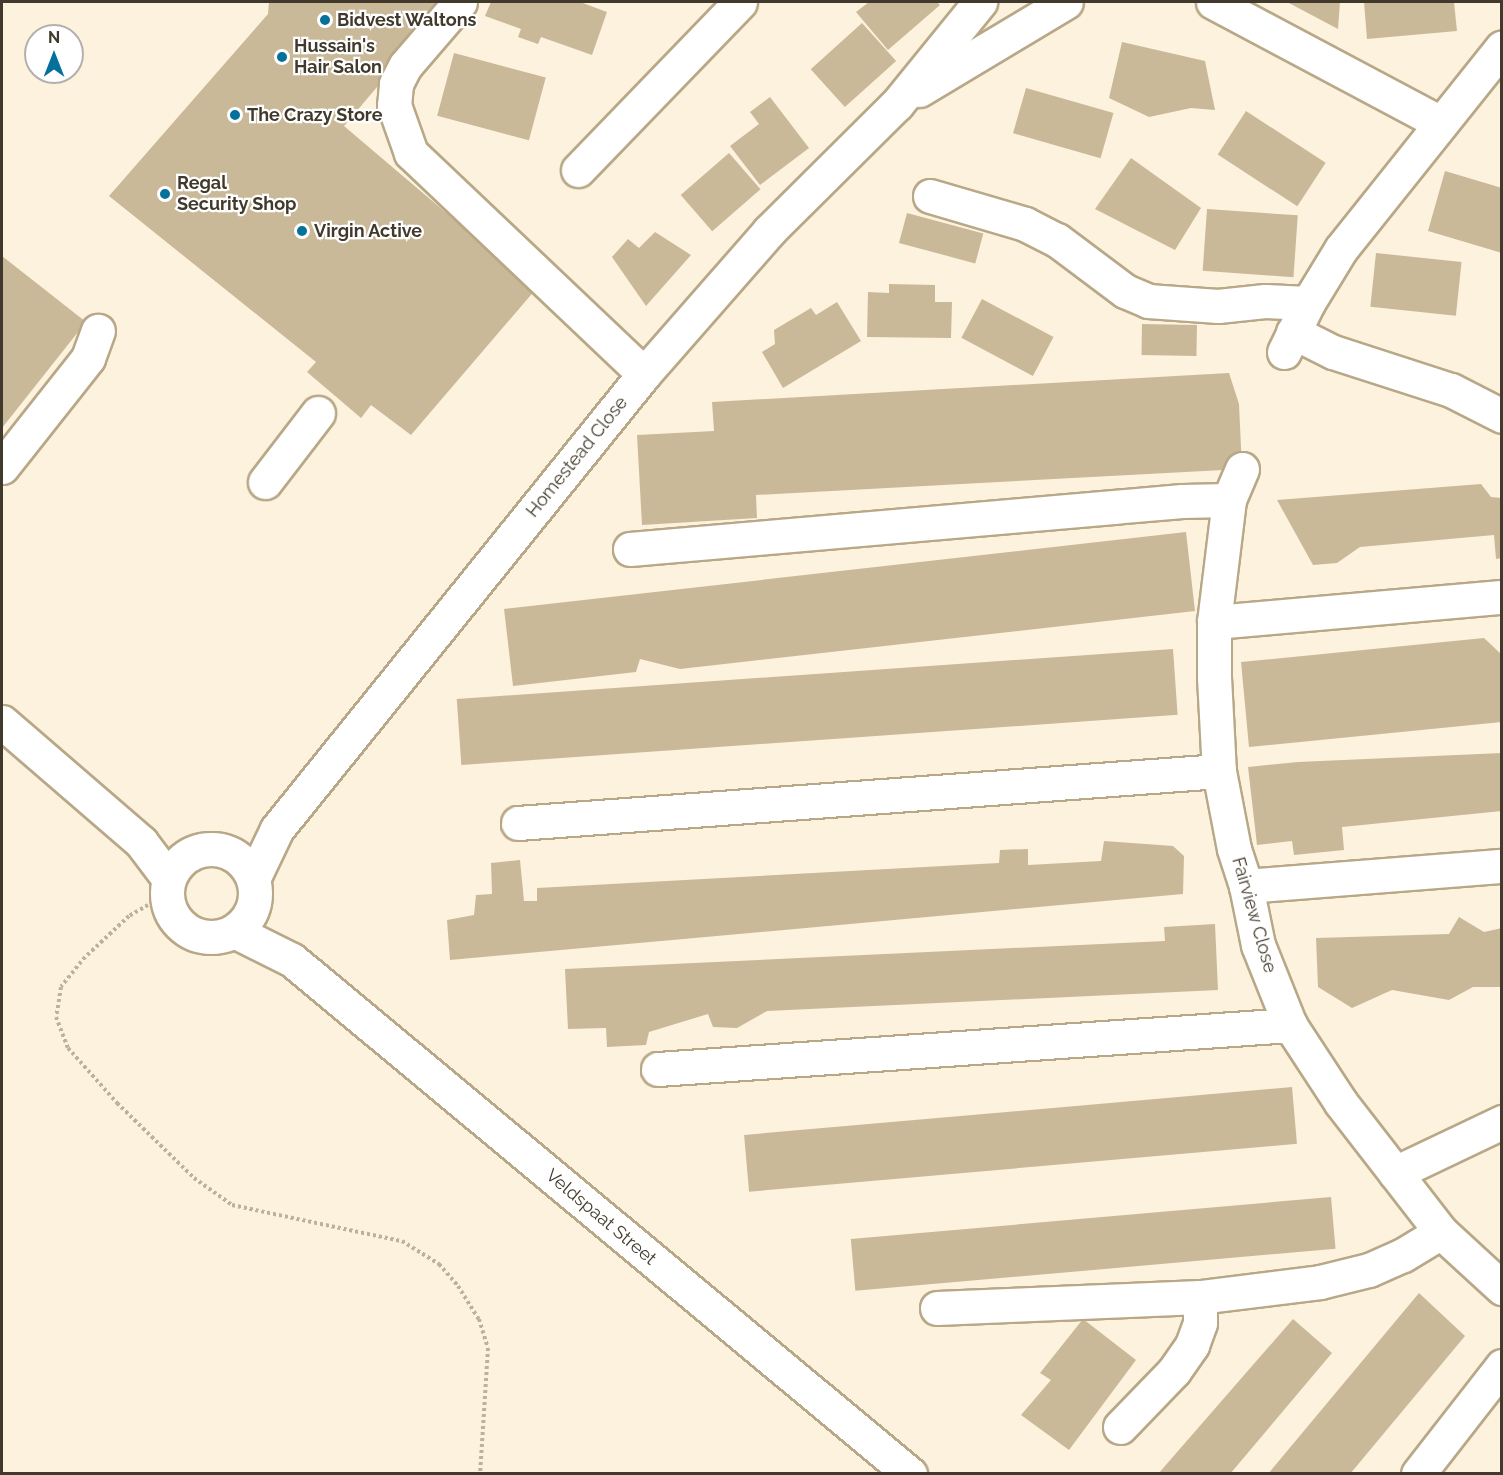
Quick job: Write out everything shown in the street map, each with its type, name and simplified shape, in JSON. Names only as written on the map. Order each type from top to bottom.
[{"type":"street","points":[[460,2],[405,66],[396,84],[394,105],[411,153],[644,374]]},
{"type":"street","points":[[578,170],[740,2]]},
{"type":"street","name":"Homestead Close","points":[[253,892],[277,829],[644,374],[769,231],[897,104],[980,2]]},
{"type":"street","name":"Homestead Close","points":[[897,104],[1066,2]]},
{"type":"street","points":[[1213,2],[1441,123]]},
{"type":"street","points":[[1502,47],[1341,249],[1308,303],[1288,342],[1333,352],[1451,390],[1502,416]]},
{"type":"street","points":[[930,196],[1025,224],[1057,240],[1125,291],[1148,301],[1206,306],[1265,301],[1308,303]]},
{"type":"street","points":[[2,467],[88,358],[98,331]]},
{"type":"street","points":[[264,482],[318,413]]},
{"type":"street","name":"Fairview Close","points":[[1242,469],[1229,500],[1214,622],[1219,771],[1234,849],[1246,886],[1258,945],[1290,1025],[1341,1103],[1441,1232],[1502,1288]]},
{"type":"street","points":[[630,549],[1182,501],[1229,500]]},
{"type":"street","points":[[1214,622],[1502,597]]},
{"type":"street","points":[[2,722],[141,842],[183,870]]},
{"type":"street","points":[[518,823],[1219,771]]},
{"type":"street","points":[[183,870],[277,829]]},
{"type":"street","points":[[225,852],[238,858],[253,892],[249,915],[234,931],[209,937],[190,931],[175,919],[183,870],[225,852]]},
{"type":"street","points":[[1246,886],[1502,866]]},
{"type":"street","name":"Veldspaat Street","points":[[253,892],[292,960]]},
{"type":"street","name":"Veldspaat Street","points":[[234,931],[292,960],[910,1473]]},
{"type":"street","points":[[658,1069],[1290,1025]]},
{"type":"street","points":[[1395,1173],[1501,1124]]},
{"type":"street","points":[[937,1308],[1200,1297],[1320,1282],[1369,1270],[1404,1255],[1441,1232]]},
{"type":"street","points":[[1120,1427],[1174,1371],[1192,1345],[1200,1323],[1200,1297]]},
{"type":"street","points":[[1418,1473],[1502,1366]]},
{"type":"path","points":[[183,870],[84,957],[61,987],[56,1017],[68,1048],[117,1103],[194,1178],[232,1205],[402,1240],[439,1264],[458,1286],[479,1319],[488,1348],[480,1473]]},
{"type":"building","points":[[269,2],[449,2],[344,126],[536,289],[411,435],[371,405],[361,418],[307,372],[316,362],[109,196],[268,14]]},
{"type":"building","points":[[491,2],[580,2],[607,12],[592,55],[541,37],[538,44],[518,37],[521,29],[485,16]]},
{"type":"building","points":[[869,2],[937,2],[940,5],[888,50],[856,12]]},
{"type":"building","points":[[1287,2],[1340,2],[1338,29]]},
{"type":"building","points":[[1364,2],[1454,2],[1457,31],[1367,39]]},
{"type":"building","points":[[862,23],[896,61],[845,107],[811,69]]},
{"type":"building","points":[[1122,42],[1205,61],[1215,110],[1191,108],[1149,117],[1109,98]]},
{"type":"building","points":[[454,53],[546,78],[529,140],[437,116]]},
{"type":"building","points":[[1026,88],[1113,113],[1101,158],[1013,133]]},
{"type":"building","points":[[770,97],[809,148],[760,185],[730,146],[759,124],[750,112]]},
{"type":"building","points":[[1246,111],[1326,163],[1297,206],[1218,155]]},
{"type":"building","points":[[729,153],[760,189],[712,231],[681,195]]},
{"type":"building","points":[[1131,158],[1201,208],[1175,250],[1095,209]]},
{"type":"building","points":[[1445,171],[1502,188],[1502,253],[1428,231]]},
{"type":"building","points":[[1207,209],[1298,215],[1293,277],[1203,271]]},
{"type":"building","points":[[907,213],[983,233],[975,263],[899,243]]},
{"type":"building","points":[[655,232],[691,255],[646,306],[612,257],[628,239],[639,248]]},
{"type":"building","points":[[1376,253],[1462,262],[1456,316],[1370,307]]},
{"type":"building","points":[[2,256],[86,322],[2,428]]},
{"type":"building","points":[[889,284],[935,285],[935,302],[952,302],[951,338],[867,337],[868,292],[889,293]]},
{"type":"building","points":[[982,299],[1054,337],[1033,376],[961,338]]},
{"type":"building","points":[[837,302],[861,341],[783,388],[762,352],[775,344],[774,330],[811,308],[816,315]]},
{"type":"building","points":[[1142,324],[1197,325],[1196,356],[1141,355]]},
{"type":"building","points":[[1229,373],[1239,404],[1242,469],[756,495],[757,518],[642,525],[637,435],[714,431],[712,402]]},
{"type":"building","points":[[1481,484],[1491,497],[1502,498],[1502,558],[1496,559],[1494,535],[1360,547],[1337,563],[1313,565],[1277,500]]},
{"type":"building","points":[[1186,532],[1195,611],[680,669],[640,659],[636,672],[513,686],[504,609]]},
{"type":"building","points":[[1484,638],[1502,655],[1502,722],[1249,747],[1241,662]]},
{"type":"building","points":[[1173,649],[1178,715],[461,765],[457,699]]},
{"type":"building","points":[[1502,753],[1502,811],[1342,827],[1344,850],[1294,855],[1292,841],[1257,845],[1248,767],[1298,762]]},
{"type":"building","points":[[1104,841],[1173,846],[1184,856],[1183,894],[450,960],[447,920],[474,915],[476,895],[492,894],[491,863],[520,860],[524,901],[537,901],[537,888],[999,863],[1000,850],[1028,849],[1028,865],[1101,861]]},
{"type":"building","points":[[1459,917],[1484,932],[1502,928],[1502,987],[1473,987],[1449,1000],[1392,990],[1352,1008],[1318,987],[1316,938],[1449,934]]},
{"type":"building","points":[[1215,924],[1218,990],[767,1011],[737,1028],[713,1027],[708,1014],[649,1032],[646,1045],[607,1047],[606,1028],[568,1029],[565,969],[1165,941],[1164,927]]},
{"type":"building","points":[[1292,1087],[1297,1144],[749,1192],[744,1135]]},
{"type":"building","points":[[1331,1197],[1336,1249],[855,1291],[851,1239]]},
{"type":"building","points":[[1419,1293],[1465,1336],[1350,1474],[1268,1474]]},
{"type":"building","points":[[1083,1319],[1136,1360],[1069,1450],[1021,1415],[1051,1380],[1040,1373]]},
{"type":"building","points":[[1293,1319],[1332,1353],[1230,1474],[1158,1474]]},
{"type":"place","name":"Bidvest Waltons","points":[[325,20]]},
{"type":"place","name":"Hussain's Hair Salon","points":[[282,57]]},
{"type":"place","name":"The Crazy Store","points":[[235,115]]},
{"type":"place","name":"Regal Security Shop","points":[[165,194]]},
{"type":"place","name":"Virgin Active","points":[[302,231]]}]
